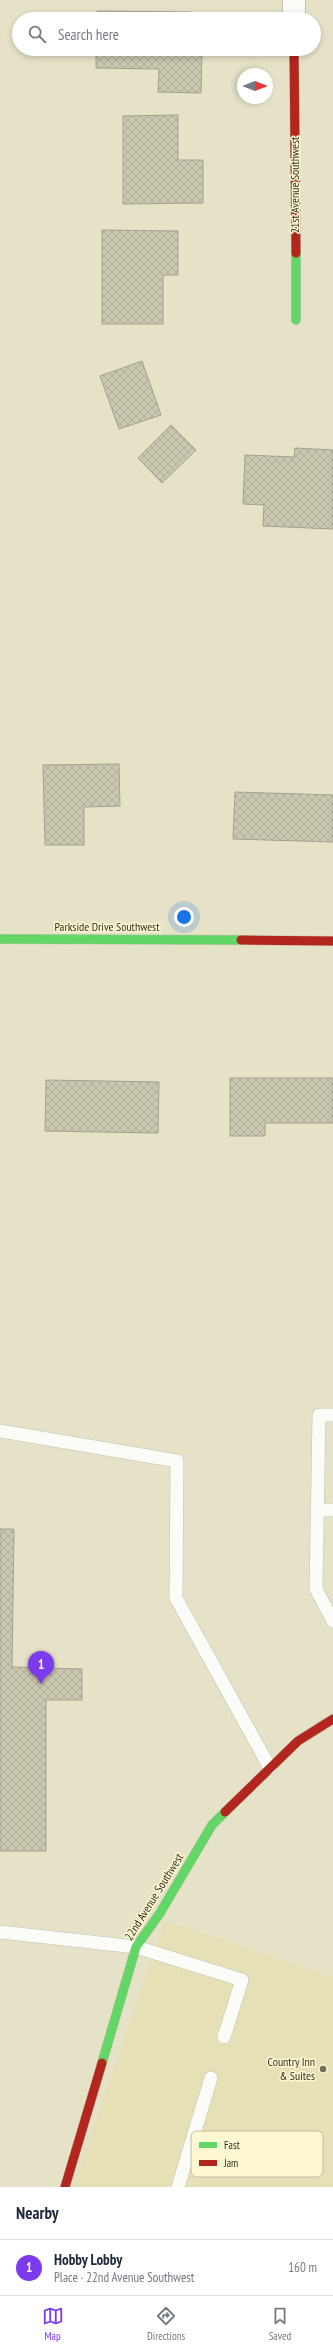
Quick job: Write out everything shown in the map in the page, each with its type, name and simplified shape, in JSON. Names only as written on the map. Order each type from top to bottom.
[{"type":"street","points":[[294,0],[294,12]]},
{"type":"street","name":"21st Avenue Southwest","points":[[294,56],[296,320]]},
{"type":"street","name":"Parkside Drive Southwest","points":[[0,939],[333,941]]},
{"type":"street","name":"22nd Avenue Southwest","points":[[65,2187],[136,1947],[160,1913],[212,1825],[298,1741],[333,1719]]},
{"type":"lane","points":[[333,1415],[319,1414],[316,1589],[333,1621]]},
{"type":"lane","points":[[0,1431],[177,1461],[176,1598],[270,1768]]},
{"type":"lane","points":[[317,1510],[333,1510]]},
{"type":"lane","points":[[0,1932],[136,1947],[242,1980],[224,2037]]},
{"type":"lane","points":[[195,2131],[211,2078]]},
{"type":"lane","points":[[178,2187],[191,2144]]},
{"type":"shaded area","points":[[165,1920],[333,1977],[333,2187],[73,2187]]},
{"type":"building","points":[[97,11],[191,12],[97,12]]},
{"type":"building","points":[[96,56],[202,56],[201,93],[158,92],[159,69],[96,68]]},
{"type":"building","points":[[178,115],[178,160],[203,160],[203,203],[123,204],[123,116]]},
{"type":"building","points":[[102,230],[178,231],[178,275],[163,275],[163,324],[102,324]]},
{"type":"building","points":[[142,361],[161,415],[119,429],[100,376]]},
{"type":"building","points":[[171,425],[196,450],[162,483],[138,458]]},
{"type":"building","points":[[295,448],[333,450],[333,529],[263,526],[264,505],[243,504],[245,455],[294,457]]},
{"type":"building","points":[[119,764],[120,806],[84,807],[84,845],[45,845],[43,765]]},
{"type":"building","points":[[235,792],[333,795],[333,842],[233,839]]},
{"type":"building","points":[[230,1078],[333,1078],[333,1123],[265,1123],[265,1136],[230,1136]]},
{"type":"building","points":[[46,1080],[159,1082],[158,1133],[45,1131]]},
{"type":"building","points":[[0,1529],[14,1529],[12,1667],[82,1669],[82,1700],[46,1700],[46,1851],[0,1851]]},
{"type":"traffic: fast","points":[[296,253],[296,320]]},
{"type":"traffic: fast","points":[[0,939],[241,940]]},
{"type":"traffic: fast","points":[[102,2063],[136,1947],[160,1913],[212,1825],[225,1812]]},
{"type":"traffic: jam","points":[[294,56],[296,253]]},
{"type":"traffic: jam","points":[[241,940],[333,941]]},
{"type":"traffic: jam","points":[[225,1812],[298,1741],[333,1719]]},
{"type":"traffic: jam","points":[[65,2187],[102,2063]]},
{"type":"place","name":"Hobby Lobby","points":[[41,1684]]},
{"type":"place","name":"Country Inn & Suites","points":[[323,2069]]}]
